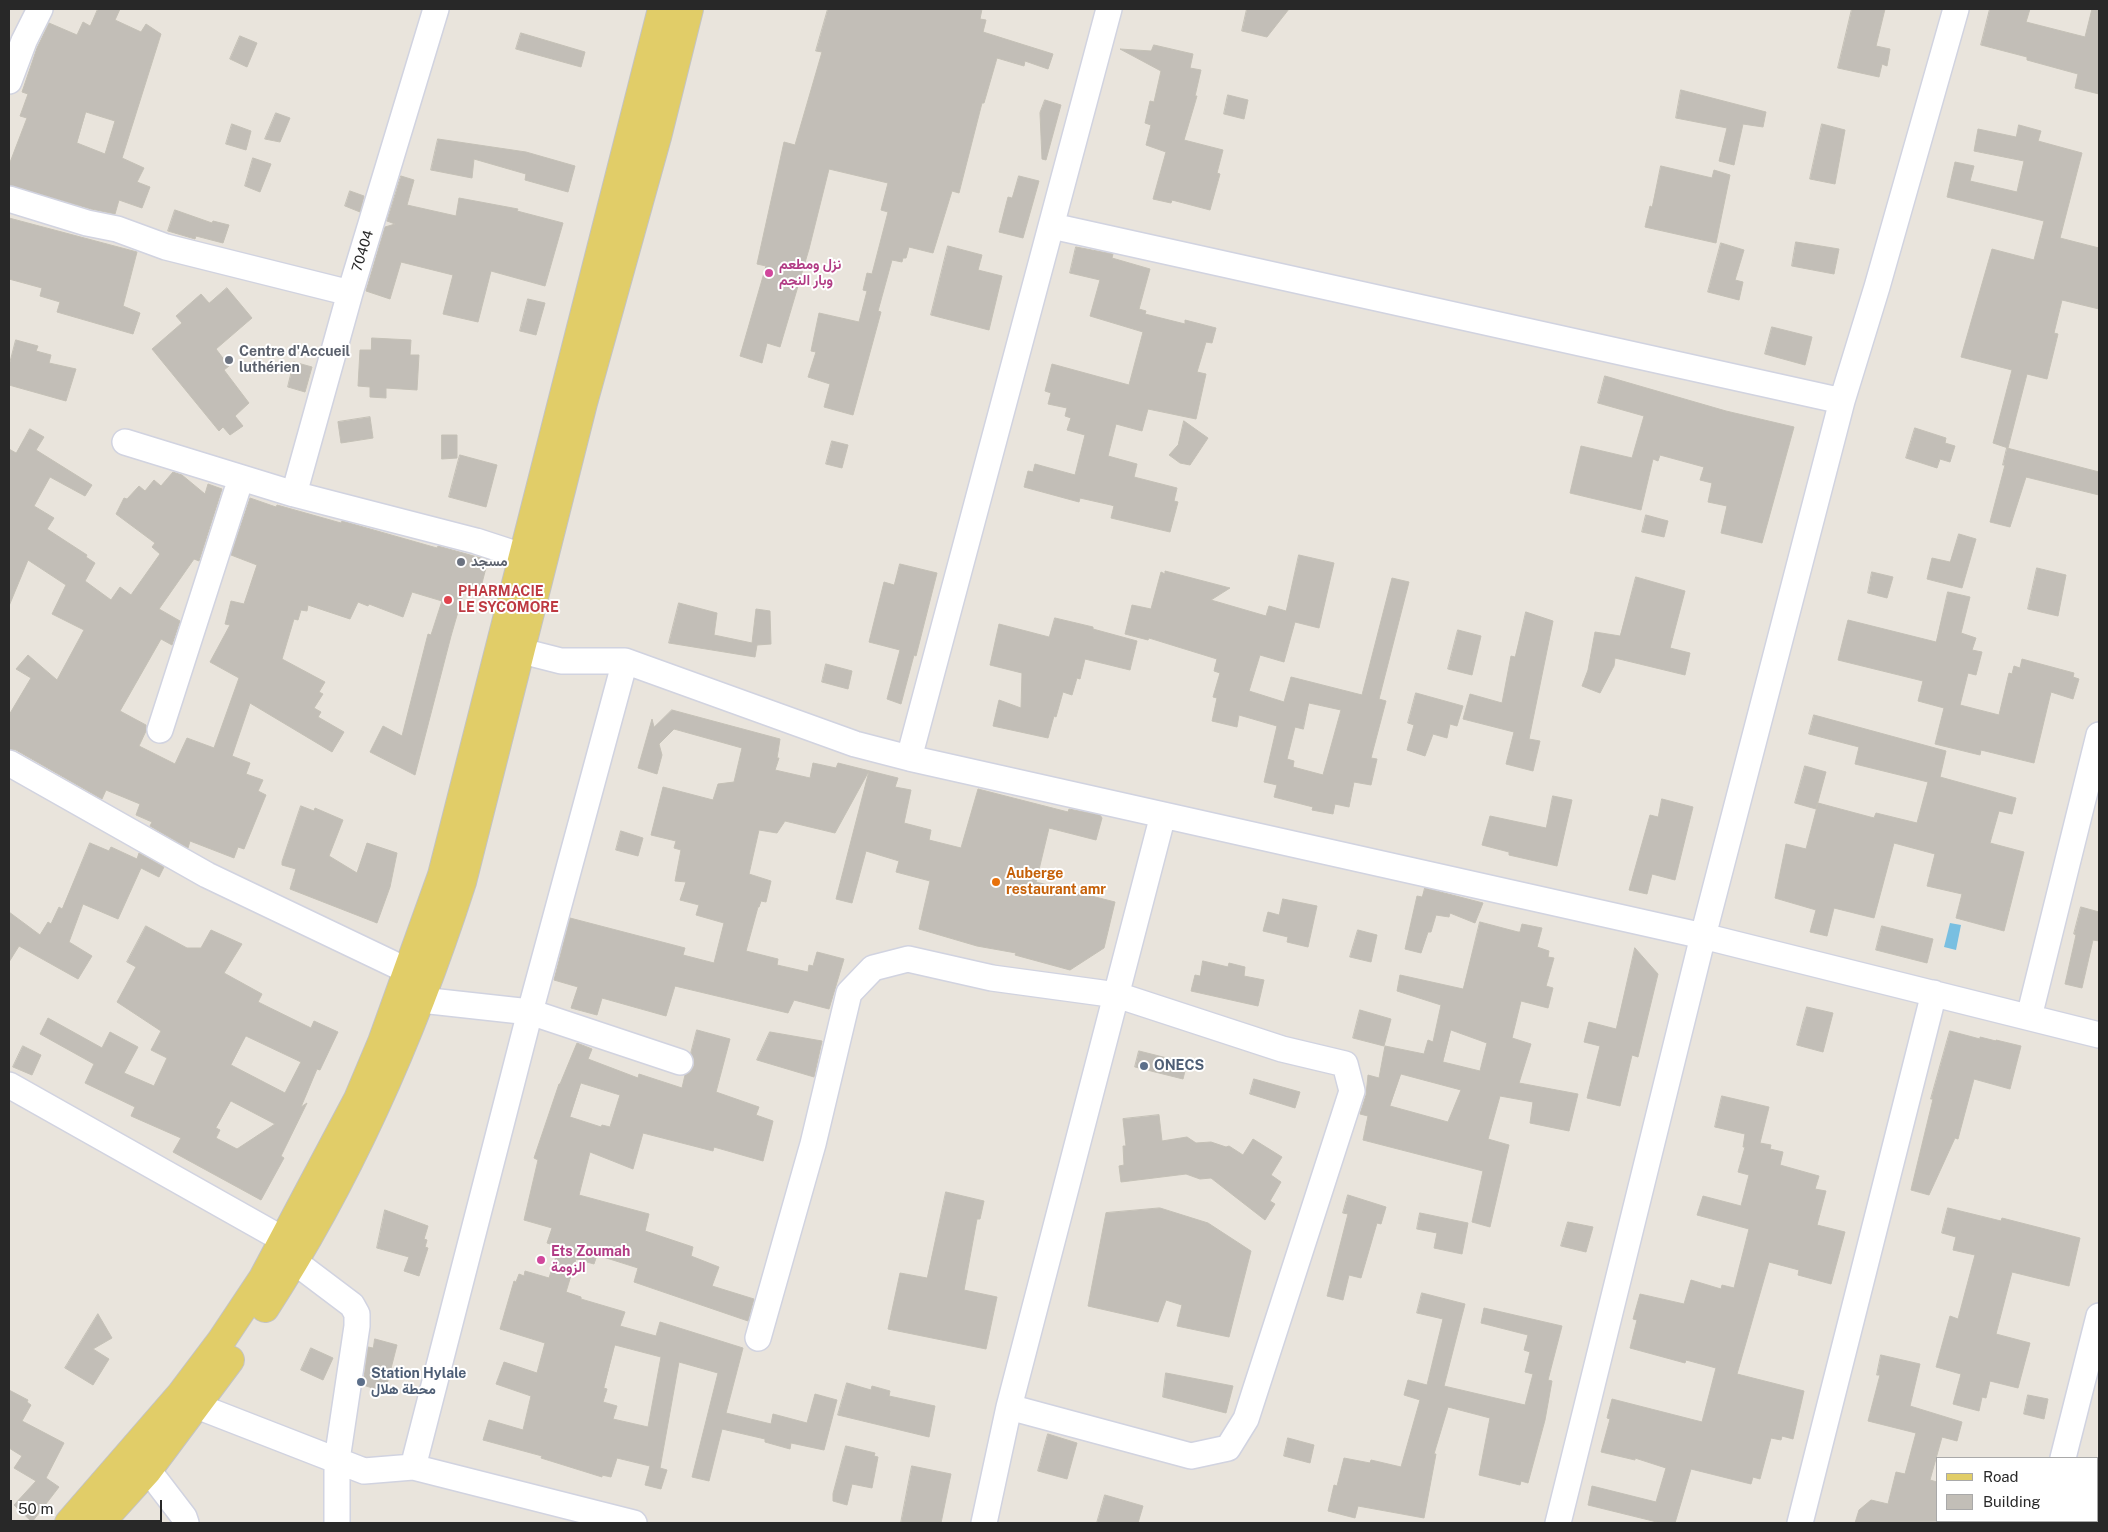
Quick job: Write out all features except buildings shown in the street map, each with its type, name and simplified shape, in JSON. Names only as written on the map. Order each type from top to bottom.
[{"type":"main road","points":[[100,1523],[148,1470],[221,1341],[263,1278],[290,1251],[347,1164],[374,1110],[421,1000],[462,882],[511,648],[522,556],[662,9]]},
{"type":"main road","points":[[290,1251],[382,1042],[442,875],[583,403],[657,137],[689,9]]},
{"type":"main road","points":[[69,1523],[160,1421],[189,1400]]},
{"type":"street","points":[[9,82],[24,41],[40,9]]},
{"type":"street","name":"70404","points":[[294,494],[350,293],[436,9]]},
{"type":"street","points":[[909,758],[1109,9]]},
{"type":"street","points":[[1558,1523],[1703,936],[1842,401],[1956,9]]},
{"type":"street","points":[[9,199],[87,223],[117,229],[166,247],[350,293]]},
{"type":"street","points":[[1052,226],[1842,401]]},
{"type":"street","points":[[125,442],[294,494],[476,541],[522,556]]},
{"type":"street","points":[[160,730],[241,478]]},
{"type":"street","points":[[511,648],[561,661],[625,661],[855,744],[909,758],[1703,936],[2099,1035]]},
{"type":"street","points":[[413,1467],[530,1012],[625,661]]},
{"type":"street","points":[[2029,1016],[2099,735]]},
{"type":"street","points":[[9,763],[207,875],[408,971]]},
{"type":"street","points":[[984,1523],[1009,1407],[1163,815]]},
{"type":"street","points":[[758,1338],[813,1144],[849,993],[873,968],[908,959],[992,978],[1117,995],[1282,1049],[1345,1064],[1352,1091],[1246,1419],[1228,1448],[1191,1456],[1009,1407]]},
{"type":"street","points":[[1800,1523],[1934,993]]},
{"type":"street","points":[[421,1000],[530,1012],[680,1062]]},
{"type":"street","points":[[9,1085],[290,1251],[352,1305],[357,1314],[357,1326],[337,1460],[337,1523]]},
{"type":"street","points":[[2063,1457],[2099,1316]]},
{"type":"street","points":[[189,1400],[364,1471],[413,1467],[634,1523]]},
{"type":"street","points":[[148,1470],[184,1517],[186,1523]]},
{"type":"water","points":[[1950,923],[1961,925],[1956,950],[1944,947]]},
{"type":"place","name":"نزل ومطعم وبار النجم","points":[[769,273]]},
{"type":"place","name":"Centre d'Accueil luthérien","points":[[229,360]]},
{"type":"place","name":"مسجد","points":[[461,562]]},
{"type":"place","name":"PHARMACIE LE SYCOMORE","points":[[448,600]]},
{"type":"place","name":"Auberge restaurant amr","points":[[996,882]]},
{"type":"place","name":"ONECS","points":[[1144,1066]]},
{"type":"place","name":"Ets Zoumah الزومة","points":[[541,1260]]},
{"type":"place","name":"Station Hylale محطة هلال","points":[[361,1382]]}]
